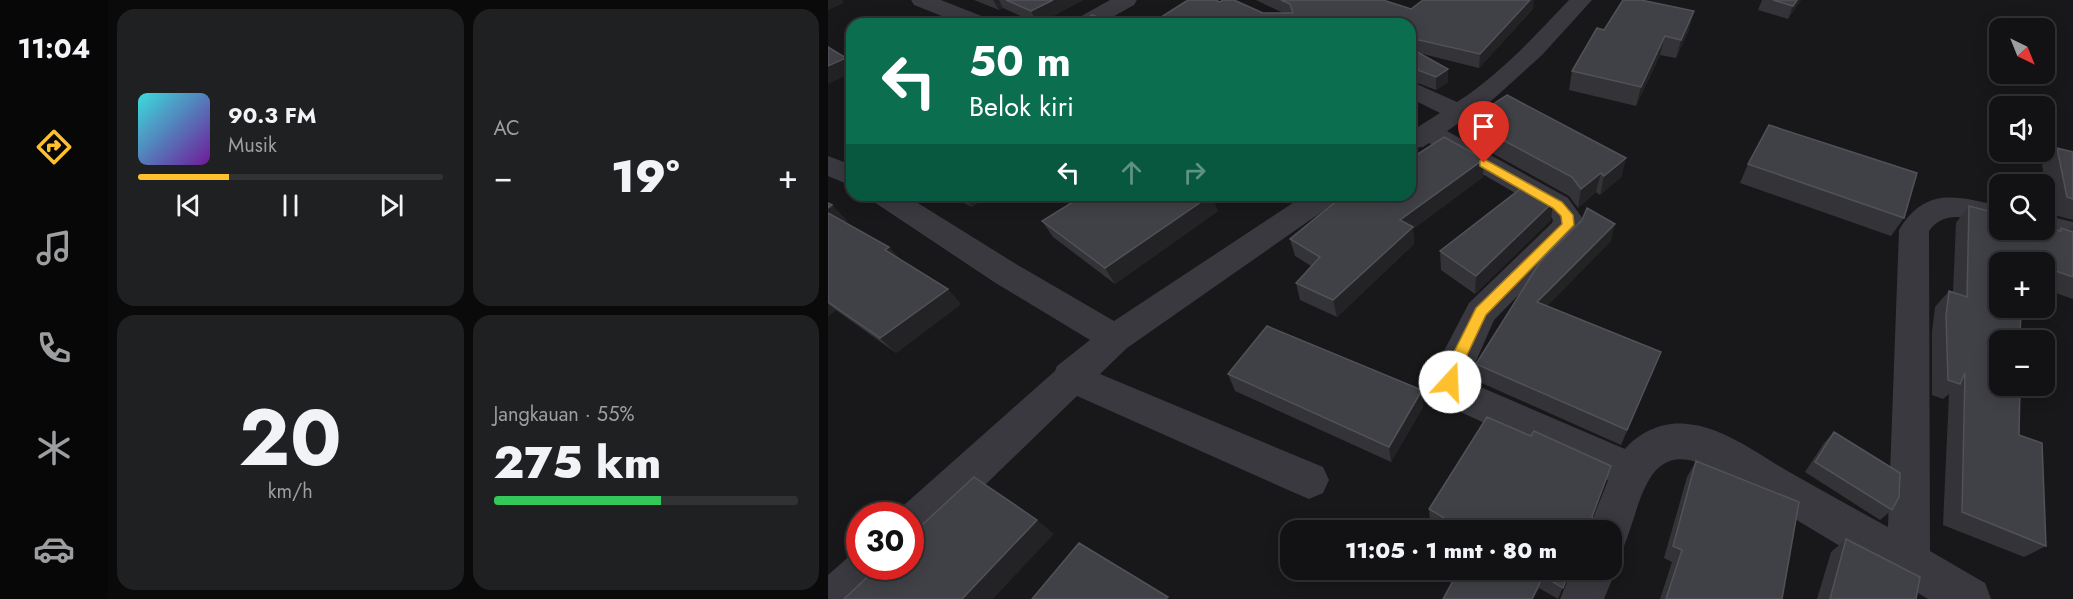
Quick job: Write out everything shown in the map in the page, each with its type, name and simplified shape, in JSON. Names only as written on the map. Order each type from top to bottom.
[{"type":"street","points":[[921,0],[966,18]]},
{"type":"street","points":[[1094,18],[1126,0]]},
{"type":"street","points":[[1419,137],[1460,113],[1534,50],[1581,0]]},
{"type":"street","points":[[1416,91],[1460,113]]},
{"type":"street","points":[[1419,137],[1558,205],[1568,219],[1566,228],[1481,312],[1451,372],[1450,382],[1465,397],[1632,471]]},
{"type":"street","points":[[828,165],[846,174]]},
{"type":"street","points":[[893,201],[1005,273],[1115,338]]},
{"type":"street","points":[[924,515],[1070,377],[1115,338],[1302,201]]},
{"type":"street","points":[[1908,563],[1914,230],[1927,212],[1936,207],[1952,207],[1989,215]]},
{"type":"street","points":[[2055,229],[2073,233]]},
{"type":"street","points":[[1070,377],[1309,480]]},
{"type":"street","points":[[1613,520],[1632,471],[1660,444],[1671,441],[1693,442],[1721,455],[1970,599]]},
{"type":"street","points":[[835,599],[855,580]]},
{"type":"street","points":[[1582,599],[1590,580]]},
{"type":"building","points":[[1006,0],[1053,0],[1031,11]]},
{"type":"building","points":[[1188,0],[1220,2],[1234,0],[1263,13],[1293,13],[1290,4],[1281,0],[1383,0],[1411,9],[1423,0],[1530,0],[1480,54],[1416,39],[1416,18],[1160,18]]},
{"type":"building","points":[[1623,0],[1641,0],[1694,11],[1681,40],[1665,36],[1641,87],[1572,71],[1597,28],[1604,30]]},
{"type":"building","points":[[1773,0],[1797,0],[1793,6]]},
{"type":"building","points":[[828,47],[846,58],[828,66]]},
{"type":"building","points":[[1416,51],[1448,69],[1436,77],[1416,69]]},
{"type":"building","points":[[1507,95],[1626,158],[1604,176],[1601,173],[1581,189],[1572,177],[1467,121]]},
{"type":"building","points":[[1769,125],[1917,173],[1904,218],[1748,164]]},
{"type":"building","points":[[1444,137],[1484,159],[1400,220],[1413,227],[1333,300],[1296,283],[1320,257],[1290,239],[1337,201],[1416,201],[1416,155]]},
{"type":"building","points":[[2057,148],[2073,152],[2073,199],[2067,197]]},
{"type":"building","points":[[1528,183],[1549,195],[1553,202],[1476,276],[1440,251]]},
{"type":"building","points":[[1074,201],[1202,201],[1105,268],[1042,221]]},
{"type":"building","points":[[1969,206],[1989,211],[1989,240],[2055,240],[2055,230],[2061,231],[2061,228],[2073,232],[2073,277],[2055,271],[2055,252],[1989,252],[1989,318],[2021,318],[2020,330],[1989,330],[1989,396],[2020,396],[2019,435],[2042,443],[2046,546],[1962,512],[1965,373],[1960,384],[1948,380],[1946,316],[1949,291],[1967,297]]},
{"type":"building","points":[[1587,208],[1615,224],[1537,302],[1661,352],[1627,430],[1476,364],[1540,262],[1582,220]]},
{"type":"building","points":[[828,213],[889,247],[885,250],[948,289],[880,338],[828,302]]},
{"type":"building","points":[[1267,326],[1422,390],[1389,447],[1228,374]]},
{"type":"building","points":[[1487,417],[1531,436],[1534,431],[1611,466],[1592,517],[1594,520],[1448,520],[1429,509]]},
{"type":"building","points":[[1834,432],[1900,473],[1899,497],[1892,510],[1815,462]]},
{"type":"building","points":[[1696,461],[1799,502],[1782,599],[1666,599],[1682,550],[1673,546]]},
{"type":"building","points":[[974,477],[1037,520],[962,599],[844,599],[864,580],[924,580],[924,523]]},
{"type":"building","points":[[1846,539],[1920,577],[1916,599],[1830,599]]},
{"type":"building","points":[[1079,543],[1168,597],[1166,599],[1032,599]]},
{"type":"building","points":[[1453,580],[1541,580],[1532,599],[1443,599]]},
{"type":"building","points":[[1550,580],[1566,580],[1563,588]]},
{"type":"route","points":[[1450,382],[1451,372],[1481,312],[1568,225],[1567,215],[1558,205],[1484,163]]}]
